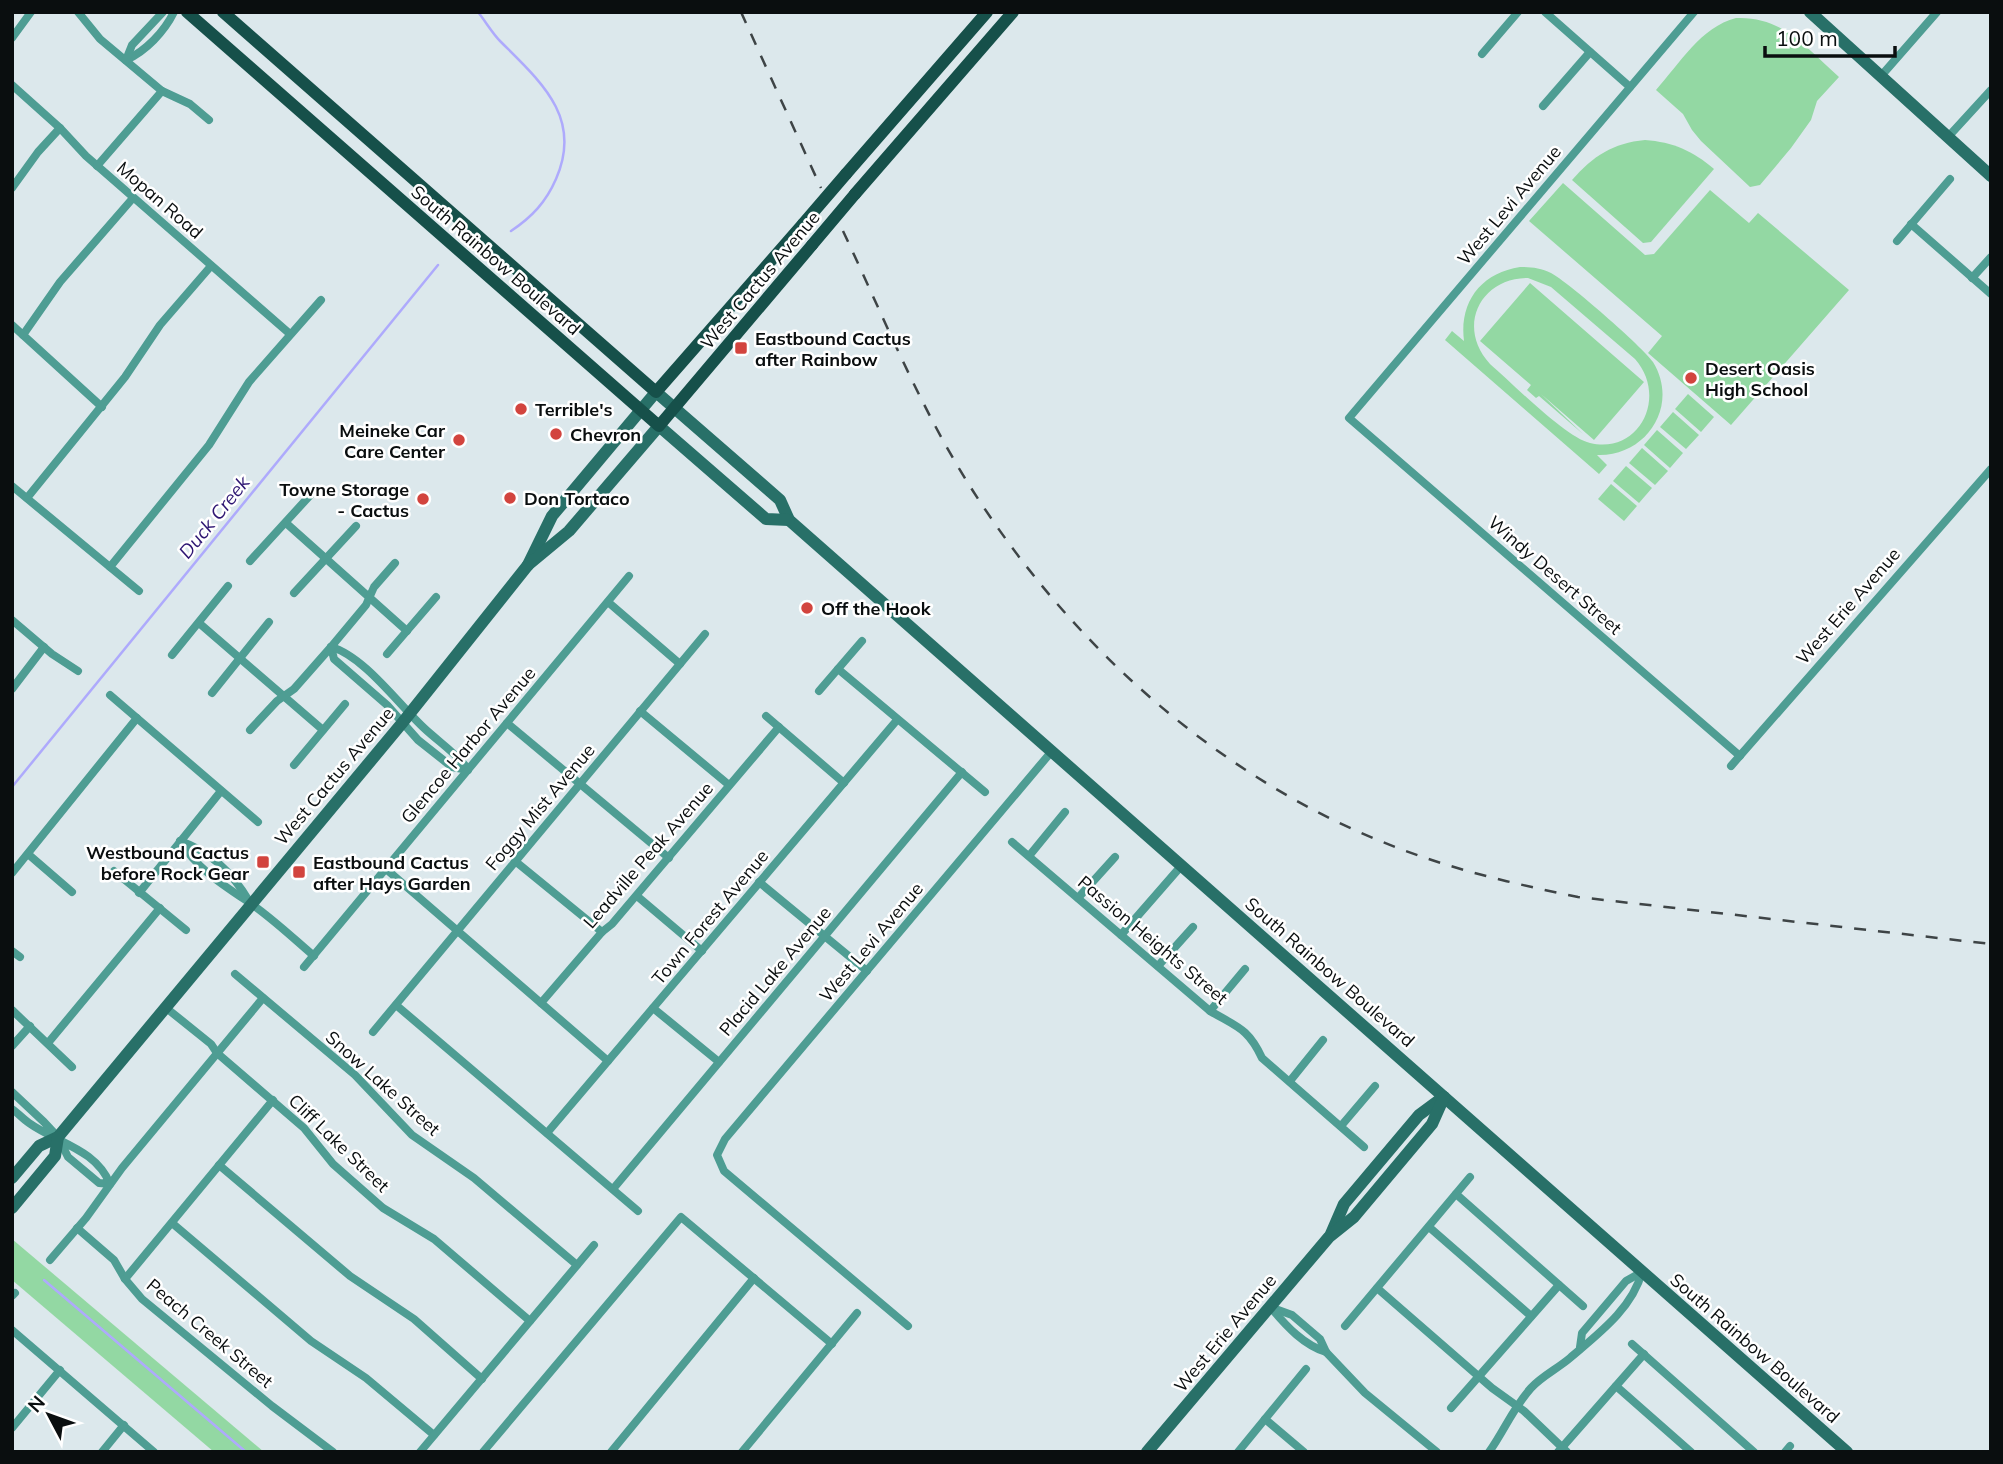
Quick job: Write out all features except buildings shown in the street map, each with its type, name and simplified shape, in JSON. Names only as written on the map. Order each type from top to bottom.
[{"type":"main road","name":"South Rainbow Boulevard","points":[[187,12],[659,426]]},
{"type":"main road","name":"South Rainbow Boulevard","points":[[223,12],[656,392]]},
{"type":"main road","name":"West Cactus Avenue","points":[[656,392],[987,12]]},
{"type":"main road","name":"West Cactus Avenue","points":[[659,426],[1013,12]]},
{"type":"street","points":[[12,38],[31,12]]},
{"type":"street","points":[[78,12],[100,39],[162,91],[190,104],[209,120]]},
{"type":"street","points":[[126,60],[132,45],[163,12]]},
{"type":"street","points":[[126,60],[141,53],[169,22],[174,12]]},
{"type":"street","points":[[1482,54],[1518,12]]},
{"type":"street","points":[[1545,12],[1630,87]]},
{"type":"street","name":"West Levi Avenue","points":[[1349,418],[1694,12]]},
{"type":"street","points":[[1881,76],[1937,12]]},
{"type":"street","points":[[1813,13],[1991,176]]},
{"type":"street","points":[[1543,106],[1590,52]]},
{"type":"street","name":"Mopan Road","points":[[12,85],[97,166],[290,334]]},
{"type":"street","points":[[1948,137],[1991,90]]},
{"type":"street","points":[[97,166],[162,91]]},
{"type":"street","points":[[12,188],[38,152],[60,128]]},
{"type":"street","points":[[1897,241],[1950,179]]},
{"type":"street","points":[[23,335],[60,282],[133,198]]},
{"type":"street","points":[[1911,224],[1991,294]]},
{"type":"street","points":[[1972,278],[1991,257]]},
{"type":"street","points":[[27,499],[102,407],[160,325],[211,266]]},
{"type":"street","points":[[110,567],[209,444],[235,401],[321,300]]},
{"type":"street","points":[[12,325],[102,407]]},
{"type":"street","name":"West Cactus Avenue","points":[[528,565],[551,516],[656,392]]},
{"type":"street","name":"South Rainbow Boulevard","points":[[656,392],[780,500],[789,520],[1847,1452]]},
{"type":"street","name":"Windy Desert Street","points":[[1349,418],[1740,756]]},
{"type":"street","name":"West Cactus Avenue","points":[[12,1178],[39,1146],[58,1137],[406,718],[528,565],[569,531],[659,426]]},
{"type":"street","name":"South Rainbow Boulevard","points":[[659,426],[766,519],[789,520]]},
{"type":"street","name":"West Erie Avenue","points":[[1731,766],[1991,469]]},
{"type":"street","points":[[12,486],[139,591]]},
{"type":"street","points":[[250,561],[314,491]]},
{"type":"street","points":[[286,523],[407,631]]},
{"type":"street","points":[[294,593],[356,526]]},
{"type":"street","points":[[250,730],[294,689],[331,647],[366,605],[374,587],[395,563]]},
{"type":"street","name":"Glencoe Harbor Avenue","points":[[304,967],[629,576]]},
{"type":"street","points":[[172,655],[228,586]]},
{"type":"street","points":[[387,654],[436,597]]},
{"type":"street","points":[[608,602],[680,664]]},
{"type":"street","points":[[12,620],[78,671]]},
{"type":"street","points":[[212,693],[269,622]]},
{"type":"street","points":[[199,623],[323,730]]},
{"type":"street","name":"Foggy Mist Avenue","points":[[373,1032],[705,634]]},
{"type":"street","points":[[819,691],[862,641]]},
{"type":"street","points":[[12,689],[44,647]]},
{"type":"street","points":[[331,647],[342,650],[395,696],[406,718]]},
{"type":"street","points":[[331,647],[334,659],[459,758],[468,769]]},
{"type":"street","points":[[838,669],[985,792]]},
{"type":"street","points":[[110,695],[258,822]]},
{"type":"street","points":[[294,765],[345,704]]},
{"type":"street","points":[[640,711],[729,785]]},
{"type":"street","points":[[766,716],[844,783]]},
{"type":"street","points":[[12,873],[137,718]]},
{"type":"street","name":"Town Forest Avenue","points":[[547,1133],[897,720]]},
{"type":"street","points":[[507,723],[669,858]]},
{"type":"street","name":"Leadville Peak Avenue","points":[[541,1003],[669,858],[779,727]]},
{"type":"street","name":"West Levi Avenue","points":[[908,1326],[724,1171],[717,1155],[725,1139],[1052,751]]},
{"type":"street","name":"Placid Lake Avenue","points":[[613,1189],[962,772]]},
{"type":"street","points":[[139,893],[221,791]]},
{"type":"street","points":[[1029,856],[1065,812]]},
{"type":"street","points":[[180,841],[199,847],[238,881],[251,904]]},
{"type":"street","points":[[180,841],[190,857],[230,892],[251,904],[314,956]]},
{"type":"street","name":"Passion Heights Street","points":[[1012,842],[1210,1011],[1245,1030],[1255,1042],[1262,1058],[1364,1147]]},
{"type":"street","points":[[28,853],[72,892]]},
{"type":"street","points":[[1078,898],[1115,857]]},
{"type":"street","points":[[515,861],[602,932]]},
{"type":"street","points":[[1121,935],[1182,865]]},
{"type":"street","points":[[386,869],[608,1061]]},
{"type":"street","points":[[114,871],[186,930]]},
{"type":"street","points":[[759,883],[867,971]]},
{"type":"street","points":[[636,896],[702,951]]},
{"type":"street","points":[[48,1043],[160,908]]},
{"type":"street","points":[[1158,966],[1193,927]]},
{"type":"street","points":[[12,951],[20,957]]},
{"type":"street","points":[[1210,1011],[1245,969]]},
{"type":"street","name":"Snow Lake Street","points":[[235,974],[361,1081],[412,1135],[474,1178],[577,1265]]},
{"type":"street","points":[[50,1260],[263,998]]},
{"type":"street","points":[[396,1004],[638,1211]]},
{"type":"street","name":"Cliff Lake Street","points":[[165,1007],[211,1044],[217,1053],[304,1128],[333,1164],[383,1208],[434,1239],[530,1321]]},
{"type":"street","points":[[653,1009],[719,1062]]},
{"type":"street","points":[[12,1010],[72,1067]]},
{"type":"street","points":[[12,1046],[30,1026]]},
{"type":"street","points":[[1290,1082],[1323,1040]]},
{"type":"street","points":[[1341,1126],[1375,1086]]},
{"type":"street","points":[[12,1093],[37,1113],[58,1137],[68,1157],[99,1183],[110,1184]]},
{"type":"street","name":"West Erie Avenue","points":[[1147,1452],[1329,1237],[1354,1217],[1432,1124],[1444,1097]]},
{"type":"street","points":[[125,1279],[273,1100]]},
{"type":"street","points":[[12,1109],[30,1124],[58,1137]]},
{"type":"street","name":"West Cactus Avenue","points":[[12,1208],[55,1156],[58,1137]]},
{"type":"street","points":[[219,1165],[350,1276],[419,1323],[482,1378]]},
{"type":"street","points":[[1345,1326],[1470,1177]]},
{"type":"street","points":[[1456,1194],[1583,1306]]},
{"type":"street","points":[[483,1452],[681,1217],[832,1344]]},
{"type":"street","points":[[172,1223],[311,1341],[366,1378],[434,1435]]},
{"type":"street","points":[[1429,1227],[1531,1317]]},
{"type":"street","name":"Peach Creek Street","points":[[77,1228],[114,1260],[125,1279],[142,1299],[302,1430],[334,1452]]},
{"type":"street","points":[[420,1452],[594,1245]]},
{"type":"street","points":[[1580,1347],[1582,1333],[1626,1282],[1642,1272]]},
{"type":"street","points":[[1489,1452],[1516,1406],[1532,1386],[1570,1358],[1580,1347],[1594,1340],[1637,1290],[1642,1272]]},
{"type":"street","points":[[611,1452],[754,1278]]},
{"type":"street","points":[[1451,1408],[1559,1285]]},
{"type":"street","points":[[1377,1288],[1516,1406],[1562,1450],[1644,1354]]},
{"type":"street","points":[[1270,1307],[1284,1324],[1313,1348],[1326,1352],[1365,1393],[1437,1452]]},
{"type":"street","points":[[742,1452],[858,1313]]},
{"type":"street","points":[[12,1330],[154,1452]]},
{"type":"street","points":[[1632,1343],[1754,1452]]},
{"type":"street","points":[[1238,1452],[1307,1369]]},
{"type":"street","points":[[12,1428],[60,1370]]},
{"type":"street","points":[[1616,1386],[1691,1452]]},
{"type":"street","points":[[1265,1419],[1304,1452]]},
{"type":"street","points":[[102,1452],[124,1425]]},
{"type":"green space","points":[[1736,18],[1767,22],[1781,28],[1839,77],[1817,101],[1811,120],[1791,148],[1760,185],[1750,187],[1701,141],[1683,114],[1656,90],[1712,29]]},
{"type":"green space","points":[[1645,140],[1682,148],[1714,169],[1651,242],[1643,243],[1572,180],[1604,152],[1623,144]]},
{"type":"green space","points":[[1563,183],[1645,255],[1654,254],[1710,190],[1749,223],[1758,213],[1849,290],[1731,425],[1648,353],[1662,336],[1529,221]]},
{"type":"green space","points":[[1528,267],[1551,273],[1605,315],[1653,362],[1663,395],[1653,426],[1630,448],[1597,455],[1607,465],[1599,474],[1445,340],[1452,331],[1464,341],[1463,327],[1469,302],[1484,283],[1506,270]],"holes":[[[1528,278],[1551,287],[1635,359],[1645,374],[1649,389],[1644,419],[1635,431],[1623,440],[1608,444],[1590,443],[1567,431],[1490,364],[1480,350],[1474,321],[1478,307],[1486,295],[1511,280]]]},
{"type":"green space","points":[[1530,283],[1644,382],[1594,440],[1541,394],[1583,434],[1539,396],[1536,398],[1527,390],[1531,385],[1480,341]]},
{"type":"green space","points":[[1688,394],[1714,417],[1701,432],[1675,409]]},
{"type":"green space","points":[[1673,412],[1699,435],[1686,449],[1660,427]]},
{"type":"green space","points":[[1657,430],[1683,453],[1670,468],[1644,445]]},
{"type":"green space","points":[[1642,448],[1668,471],[1655,485],[1629,463]]},
{"type":"green space","points":[[1626,466],[1652,488],[1639,503],[1613,481]]},
{"type":"green space","points":[[1611,484],[1637,506],[1624,521],[1598,499]]},
{"type":"green space","points":[[12,1239],[264,1452],[214,1452],[12,1280]]},
{"type":"waterway","name":"Duck Creek","points":[[478,12],[498,39],[543,87],[561,119],[564,137],[563,157],[548,195],[538,208],[511,231]]},
{"type":"waterway","name":"Duck Creek","points":[[12,787],[438,265]]},
{"type":"waterway","points":[[44,1280],[246,1452]]},
{"type":"railway","points":[[741,12],[821,188]]},
{"type":"railway","points":[[843,231],[904,363],[954,460],[1015,551],[1061,608],[1112,662],[1166,711],[1225,756],[1286,795],[1352,829],[1420,856],[1478,874],[1558,893],[1991,944]]},
{"type":"place","name":"Eastbound Cactus after Rainbow","points":[[741,348]]},
{"type":"place","name":"Desert Oasis High School","points":[[1691,378]]},
{"type":"place","name":"Terrible's","points":[[521,409]]},
{"type":"place","name":"Chevron","points":[[556,434]]},
{"type":"place","name":"Meineke Car Care Center","points":[[459,440]]},
{"type":"place","name":"Don Tortaco","points":[[510,498]]},
{"type":"place","name":"Towne Storage - Cactus","points":[[423,499]]},
{"type":"place","name":"Off the Hook","points":[[807,608]]},
{"type":"place","name":"Westbound Cactus before Rock Gear","points":[[263,862]]},
{"type":"place","name":"Eastbound Cactus after Hays Garden","points":[[299,872]]}]
